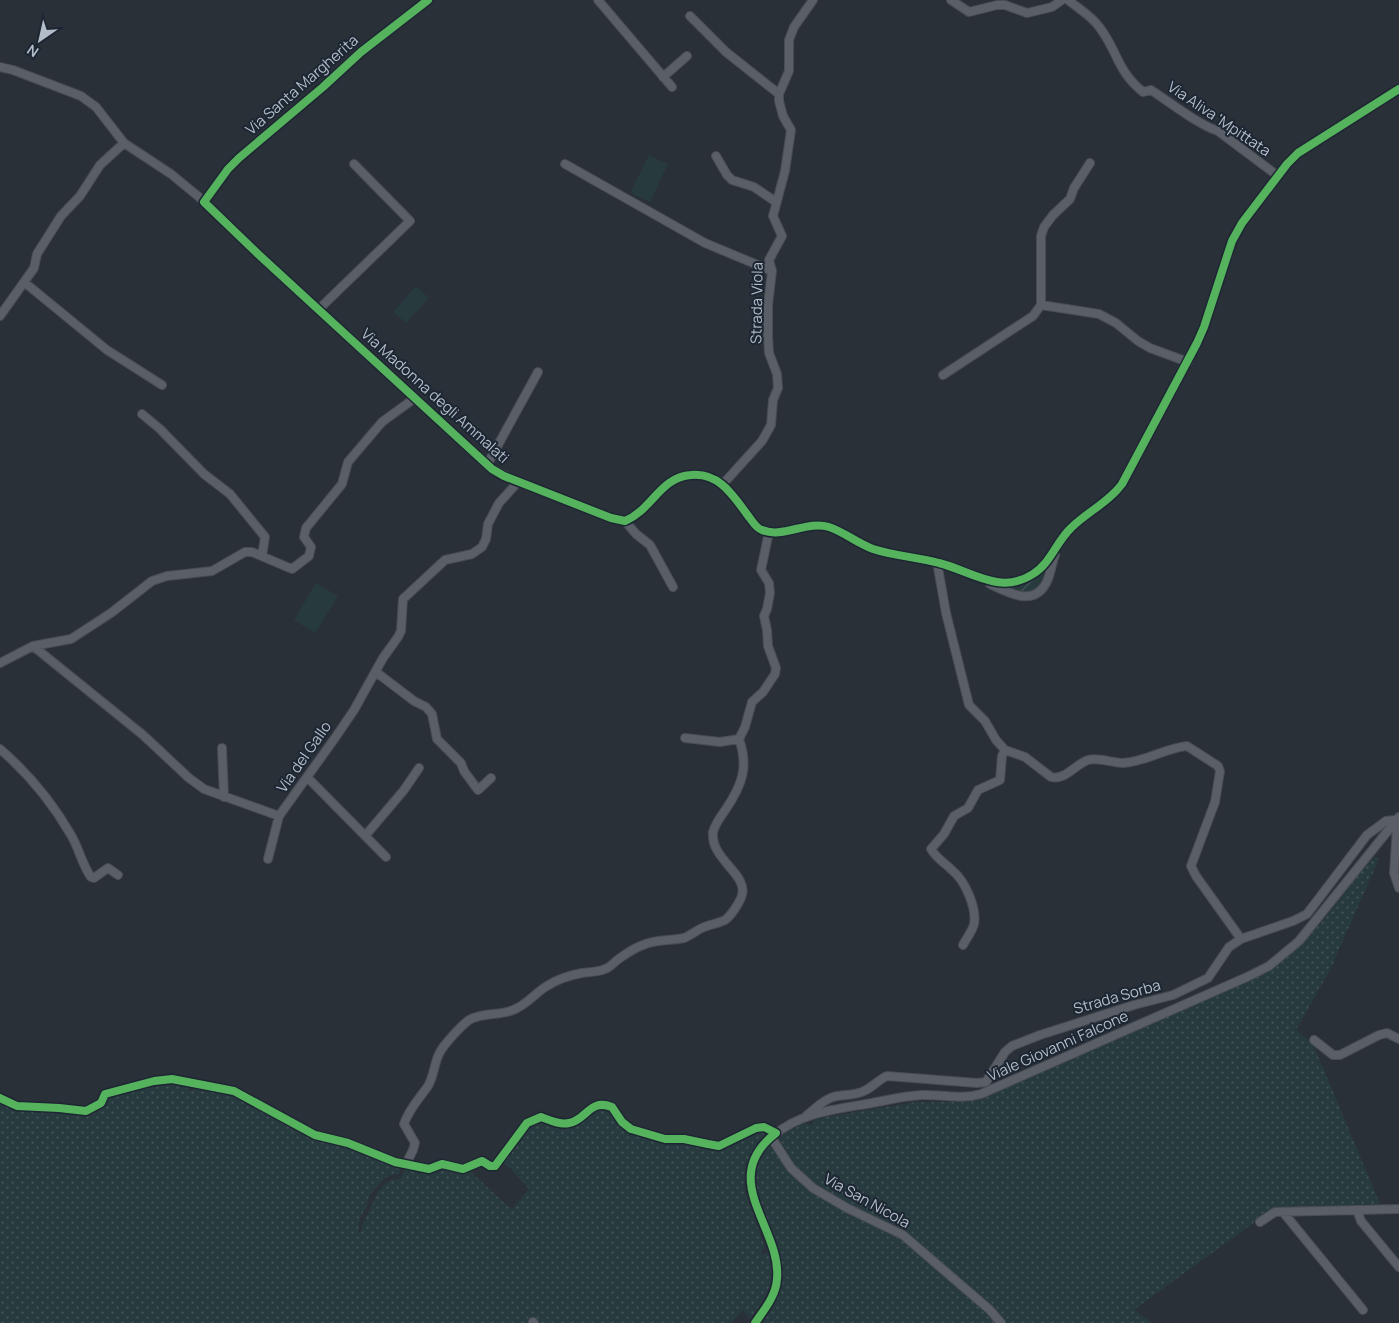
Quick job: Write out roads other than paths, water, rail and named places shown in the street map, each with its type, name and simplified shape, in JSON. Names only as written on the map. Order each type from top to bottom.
[{"type":"street","name":"Via Santa Margherita","points":[[204,202],[228,169],[239,158],[361,52],[428,0]]},
{"type":"street","points":[[598,0],[672,87]]},
{"type":"street","points":[[690,16],[726,52],[780,94],[789,71],[789,40],[794,27],[813,0]]},
{"type":"street","points":[[951,0],[969,12],[997,4],[1027,13],[1052,7],[1062,0]]},
{"type":"street","name":"Via Aliva 'Mpittata","points":[[1068,0],[1094,19],[1121,68],[1131,82],[1143,92],[1151,90],[1218,132],[1278,176]]},
{"type":"street","points":[[663,77],[687,56]]},
{"type":"street","name":"Via Madonna degli Ammalati","points":[[0,67],[13,70],[81,96],[90,102],[124,143],[171,174],[204,202],[497,473],[611,518],[625,521]]},
{"type":"street","points":[[979,578],[1010,583],[1026,578],[1042,567],[1073,526],[1114,494],[1122,484],[1188,362],[1204,327],[1237,230],[1298,153],[1399,89]]},
{"type":"street","name":"Strada Viola","points":[[723,484],[762,442],[770,425],[773,400],[778,388],[777,374],[769,353],[768,305],[772,271],[769,260],[782,236],[773,216],[785,171],[791,130],[783,116],[779,101],[780,94]]},
{"type":"street","points":[[0,316],[34,268],[37,254],[56,224],[80,196],[100,165],[124,143]]},
{"type":"street","points":[[716,156],[732,180],[754,187],[776,202]]},
{"type":"street","points":[[944,375],[1032,316],[1042,305],[1041,236],[1044,227],[1053,215],[1070,199],[1074,188],[1090,163]]},
{"type":"street","points":[[319,309],[410,221],[354,164]]},
{"type":"street","points":[[565,164],[705,243],[772,271]]},
{"type":"street","points":[[24,282],[106,350],[162,385]]},
{"type":"street","points":[[1042,305],[1100,314],[1116,323],[1150,348],[1188,362]]},
{"type":"street","points":[[487,465],[538,372]]},
{"type":"street","points":[[0,663],[33,646],[71,639],[111,613],[152,581],[167,576],[212,570],[245,552],[252,552],[292,569],[309,556],[311,546],[304,537],[306,528],[342,484],[348,462],[382,422],[415,398]]},
{"type":"street","points":[[142,414],[160,429],[204,474],[230,494],[265,537],[262,556]]},
{"type":"street","points":[[673,587],[650,545],[636,534],[625,521],[644,510],[668,483],[683,476],[699,475],[723,484],[757,527],[769,532],[815,524],[824,526],[874,549],[938,562],[962,570],[1017,596],[1027,597],[1039,592],[1049,577],[1059,544]]},
{"type":"street","name":"Via del Gallo","points":[[33,646],[143,735],[189,778],[204,789],[279,816],[349,717],[401,631],[403,600],[445,560],[472,554],[482,547],[486,539],[488,524],[500,503],[518,482]]},
{"type":"street","points":[[406,1164],[415,1143],[404,1124],[407,1114],[432,1078],[439,1053],[469,1020],[482,1015],[499,1014],[513,1010],[531,999],[546,986],[582,973],[608,968],[643,944],[656,940],[684,938],[706,926],[727,919],[743,894],[736,873],[728,866],[714,843],[713,833],[715,825],[733,799],[742,781],[745,762],[739,738],[745,727],[752,702],[763,692],[775,674],[776,668],[768,646],[768,630],[764,616],[769,600],[768,584],[761,570],[769,532]]},
{"type":"street","points":[[938,562],[946,613],[969,705],[985,721],[996,740],[1005,750],[1026,757],[1051,777],[1055,778],[1061,777],[1079,764],[1090,760],[1121,763],[1132,762],[1187,746],[1218,766],[1220,771],[1215,802],[1191,866],[1196,876],[1241,939]]},
{"type":"street","points":[[376,672],[414,701],[426,707],[432,714],[437,739],[461,763],[478,790],[491,778]]},
{"type":"street","points":[[685,738],[720,742],[739,738]]},
{"type":"street","points":[[222,748],[224,797]]},
{"type":"street","points":[[0,749],[28,774],[43,793],[71,835],[91,877],[97,877],[108,868],[118,875]]},
{"type":"street","points":[[963,944],[974,925],[969,893],[963,881],[954,871],[935,857],[931,849],[944,834],[954,816],[968,808],[978,790],[1000,780],[1002,756],[1005,750]]},
{"type":"street","points":[[365,836],[404,790],[419,768]]},
{"type":"street","points":[[306,777],[386,857]]},
{"type":"street","points":[[268,859],[279,816]]},
{"type":"street","points":[[1397,819],[1394,873],[1399,888]]},
{"type":"street","name":"Strada Sorba","points":[[805,1117],[824,1102],[834,1097],[858,1094],[887,1076],[977,1083],[986,1082],[1005,1052],[1012,1046],[1134,1005],[1173,995],[1208,978],[1229,947],[1241,939],[1293,921],[1307,914],[1368,835],[1386,821],[1397,819]]},
{"type":"street","name":"Viale Giovanni Falcone","points":[[805,1117],[829,1110],[911,1096],[967,1097],[981,1094],[1248,977],[1269,966],[1299,941],[1397,819]]},
{"type":"street","points":[[1314,1040],[1333,1055],[1340,1055],[1379,1035],[1387,1033],[1399,1039]]},
{"type":"street","points":[[0,1098],[17,1106],[86,1111],[101,1103],[105,1094],[112,1091],[154,1081],[172,1079],[234,1091],[315,1134],[348,1143],[395,1162],[429,1169],[442,1164],[463,1169],[482,1161],[490,1166],[495,1166],[527,1123],[542,1117],[569,1123],[574,1122],[595,1106],[602,1104],[612,1107],[622,1122],[631,1129],[665,1139],[684,1138],[719,1146],[764,1126],[773,1135]]},
{"type":"street","points":[[755,1323],[771,1299],[777,1279],[777,1264],[754,1200],[750,1183],[754,1162],[762,1148],[773,1135],[805,1117]]},
{"type":"street","name":"Via San Nicola","points":[[773,1135],[791,1168],[813,1188],[847,1208],[903,1236],[982,1304],[1001,1323]]},
{"type":"street","points":[[1260,1222],[1275,1212],[1399,1209]]},
{"type":"street","points":[[1358,1210],[1361,1221],[1399,1267]]},
{"type":"street","points":[[1283,1212],[1363,1310]]}]
